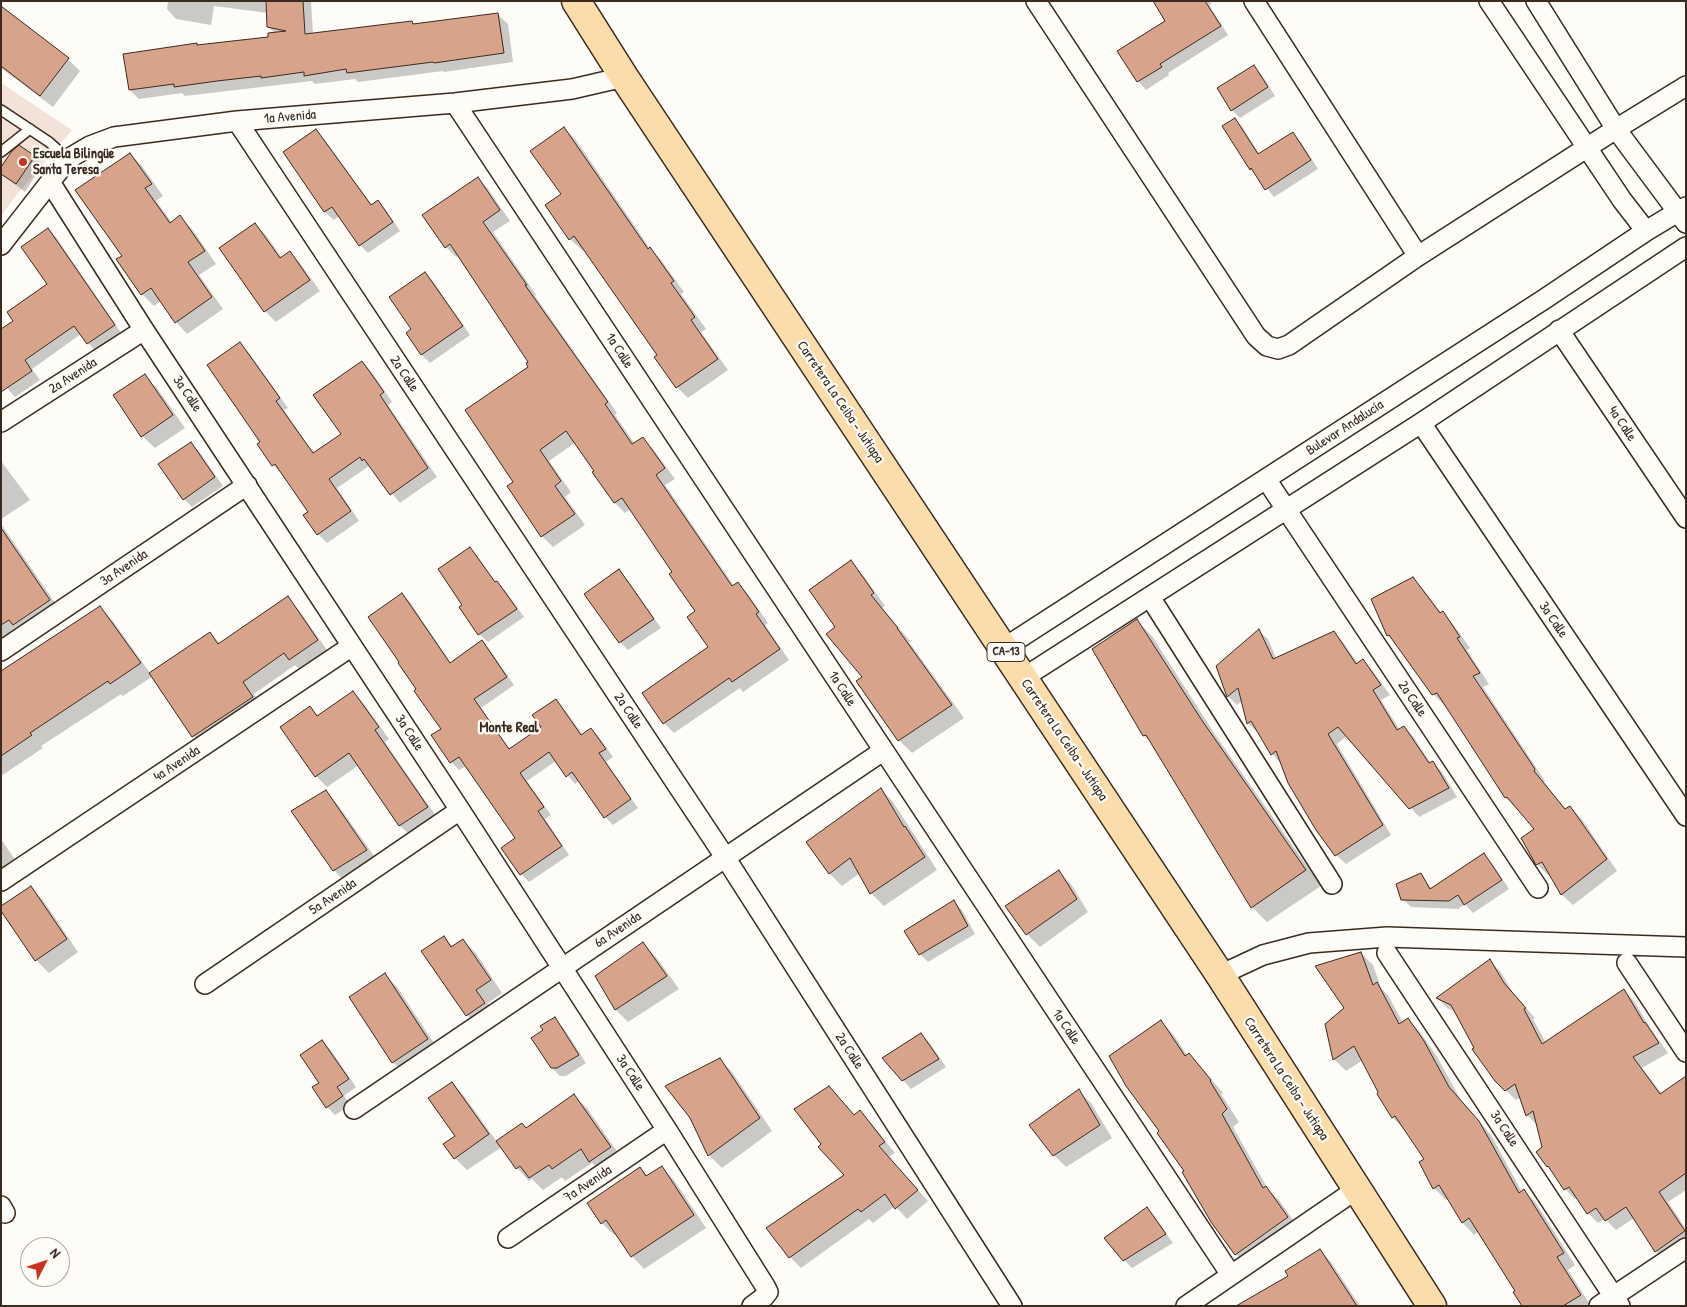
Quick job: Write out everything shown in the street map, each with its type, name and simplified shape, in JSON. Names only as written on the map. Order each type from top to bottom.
[{"type":"main road","name":"Carretera La Ceiba - Jutiapa","points":[[576,1],[1220,975],[1432,1306]]},
{"type":"street","points":[[1036,1],[1256,336],[1267,346],[1278,349],[1289,345],[1418,256],[1686,86]]},
{"type":"street","points":[[1254,1],[1418,256]]},
{"type":"street","points":[[1489,1],[1622,200],[1646,231]]},
{"type":"street","points":[[1536,1],[1616,129],[1683,214]]},
{"type":"street","name":"1a Avenida","points":[[1,245],[68,159],[90,146],[114,137],[237,121],[455,102],[572,89],[624,76]]},
{"type":"street","name":"1a Calle","points":[[455,102],[1231,1275]]},
{"type":"street","name":"2a Calle","points":[[237,121],[725,858],[1012,1306]]},
{"type":"street","name":"3a Calle","points":[[50,182],[144,330],[460,810],[667,1130],[765,1286],[768,1292],[752,1306]]},
{"type":"street","name":"Bulevar Andalucía","points":[[1004,648],[1646,231],[1683,214]]},
{"type":"street","points":[[1022,678],[1421,423],[1686,247]]},
{"type":"street","name":"2a Avenida","points":[[1,422],[144,330]]},
{"type":"street","name":"4a Calle","points":[[1559,330],[1686,518]]},
{"type":"street","name":"3a Calle","points":[[1421,423],[1686,816]]},
{"type":"street","name":"2a Calle","points":[[1266,479],[1538,888]]},
{"type":"street","name":"3a Avenida","points":[[1,651],[247,484]]},
{"type":"street","points":[[1150,597],[1332,884]]},
{"type":"street","name":"4a Avenida","points":[[1,881],[352,646]]},
{"type":"street","name":"6a Avenida","points":[[354,1108],[883,751]]},
{"type":"street","name":"5a Avenida","points":[[205,984],[460,810]]},
{"type":"street","points":[[1220,975],[1263,955],[1309,942],[1387,937],[1686,947]]},
{"type":"street","name":"3a Calle","points":[[1387,953],[1611,1303]]},
{"type":"street","points":[[1626,963],[1686,1052]]},
{"type":"street","name":"7a Avenida","points":[[508,1238],[667,1130]]},
{"type":"street","points":[[1186,1306],[1357,1189]]},
{"type":"street","points":[[1611,1303],[1686,1248]]},
{"type":"lane","points":[[1,110],[49,142],[68,159]]},
{"type":"lane","points":[[1,152],[30,129]]},
{"type":"shaded area","name":"Escuela Bilingüe Santa Teresa","points":[[1,83],[72,130],[17,194],[1,216]]},
{"type":"building","points":[[266,1],[303,1],[305,34],[412,21],[413,24],[498,13],[504,53],[347,73],[346,69],[304,76],[304,72],[174,87],[174,84],[129,90],[123,54],[197,43],[197,45],[268,37],[268,33],[286,31],[267,27]]},
{"type":"building","points":[[1153,1],[1205,1],[1221,26],[1160,64],[1162,67],[1137,82],[1117,51],[1165,21]]},
{"type":"building","points":[[1,6],[69,58],[40,96],[1,66]]},
{"type":"building","points":[[1254,65],[1268,87],[1231,111],[1217,88]]},
{"type":"building","points":[[1235,118],[1258,154],[1293,132],[1311,160],[1265,190],[1222,126]]},
{"type":"building","points":[[564,127],[648,249],[650,247],[674,281],[671,283],[695,317],[691,320],[718,359],[676,388],[654,357],[657,355],[574,236],[569,240],[545,205],[561,194],[530,151]]},
{"type":"building","points":[[316,129],[371,205],[378,200],[393,222],[359,246],[332,207],[324,212],[283,152]]},
{"type":"building","points":[[19,145],[35,156],[16,184],[1,174],[1,167],[12,151]]},
{"type":"building","points":[[130,153],[152,184],[145,188],[170,223],[180,215],[205,251],[188,262],[212,297],[175,323],[151,288],[141,295],[116,259],[122,256],[75,190]]},
{"type":"building","points":[[478,177],[500,210],[483,222],[608,402],[605,404],[632,444],[643,437],[665,468],[656,475],[732,586],[738,582],[759,612],[756,614],[780,649],[732,682],[729,678],[663,724],[642,693],[708,647],[687,617],[695,611],[669,574],[672,572],[622,498],[614,503],[566,431],[540,450],[561,481],[555,486],[575,514],[541,537],[507,486],[513,482],[465,410],[528,367],[526,363],[528,362],[450,244],[445,248],[422,215]]},
{"type":"building","points":[[255,223],[280,258],[290,251],[310,280],[264,312],[219,248]]},
{"type":"building","points":[[48,228],[115,325],[87,344],[74,326],[25,360],[32,371],[1,392],[1,329],[13,321],[7,312],[47,284],[21,247]]},
{"type":"building","points":[[425,272],[463,326],[421,355],[406,333],[411,329],[389,297]]},
{"type":"building","points":[[240,342],[280,398],[276,401],[313,453],[341,434],[313,395],[362,361],[384,392],[380,395],[428,468],[390,495],[364,459],[362,461],[360,457],[329,479],[351,511],[317,535],[303,515],[308,512],[275,464],[272,466],[257,444],[260,442],[207,365]]},
{"type":"building","points":[[145,374],[173,415],[141,437],[113,395]]},
{"type":"building","points":[[191,442],[215,477],[183,500],[158,464]]},
{"type":"building","points":[[1,528],[50,600],[13,625],[9,620],[1,625]]},
{"type":"building","points":[[470,547],[517,609],[478,635],[459,607],[462,605],[438,569]]},
{"type":"building","points":[[851,560],[874,593],[871,595],[898,628],[952,705],[898,741],[856,681],[862,677],[826,634],[835,627],[809,590]]},
{"type":"building","points":[[619,569],[654,619],[619,643],[584,594]]},
{"type":"building","points":[[1413,577],[1440,613],[1443,611],[1460,637],[1457,638],[1480,673],[1473,676],[1535,769],[1534,771],[1565,809],[1570,806],[1607,859],[1561,895],[1542,862],[1536,865],[1521,838],[1534,829],[1507,797],[1505,798],[1437,693],[1432,695],[1389,635],[1387,636],[1371,599]]},
{"type":"building","points":[[402,593],[450,663],[482,640],[507,677],[474,699],[509,749],[541,727],[532,715],[556,699],[581,735],[591,728],[606,749],[599,753],[631,799],[604,818],[572,772],[566,777],[549,752],[520,773],[544,807],[538,811],[562,846],[520,875],[501,848],[515,838],[459,757],[450,763],[431,735],[441,729],[414,691],[416,689],[368,617]]},
{"type":"building","points":[[288,596],[318,640],[289,660],[284,653],[243,682],[253,697],[192,737],[149,673],[210,632],[218,644]]},
{"type":"building","points":[[100,606],[141,663],[110,684],[108,681],[30,733],[32,735],[1,756],[1,671]]},
{"type":"building","points":[[1137,619],[1201,719],[1306,870],[1251,908],[1146,735],[1143,736],[1092,649]]},
{"type":"building","points":[[1259,629],[1273,659],[1334,631],[1356,664],[1363,659],[1381,685],[1373,690],[1397,730],[1404,726],[1429,763],[1433,761],[1449,788],[1409,809],[1338,727],[1328,734],[1383,825],[1335,856],[1316,830],[1288,783],[1276,751],[1271,755],[1251,721],[1247,724],[1238,688],[1227,697],[1216,666]]},
{"type":"building","points":[[353,691],[379,727],[375,730],[428,807],[399,826],[349,753],[315,777],[280,727],[310,706],[317,716]]},
{"type":"building","points":[[881,788],[904,827],[925,857],[870,894],[850,858],[829,874],[806,842]]},
{"type":"building","points":[[326,790],[367,850],[333,871],[291,811]]},
{"type":"building","points":[[1484,853],[1502,880],[1464,905],[1458,895],[1449,901],[1401,900],[1396,884],[1421,873],[1430,889]]},
{"type":"building","points":[[1059,870],[1077,899],[1026,935],[1005,906]]},
{"type":"building","points":[[31,886],[67,939],[35,961],[1,911],[1,906]]},
{"type":"building","points":[[954,900],[968,926],[919,955],[904,931]]},
{"type":"building","points":[[444,936],[451,947],[463,939],[491,980],[476,990],[485,1003],[466,1016],[421,951]]},
{"type":"building","points":[[643,942],[667,976],[615,1010],[595,976]]},
{"type":"building","points":[[1361,952],[1373,985],[1377,982],[1399,1024],[1408,1018],[1424,1041],[1449,1087],[1479,1121],[1519,1193],[1524,1189],[1564,1253],[1557,1257],[1581,1295],[1563,1306],[1522,1306],[1513,1292],[1515,1291],[1469,1218],[1462,1223],[1439,1185],[1433,1189],[1419,1162],[1424,1159],[1395,1116],[1392,1118],[1377,1094],[1378,1092],[1354,1046],[1333,1060],[1325,1024],[1344,1008],[1315,966]]},
{"type":"building","points":[[1490,959],[1504,983],[1526,1008],[1524,1009],[1542,1044],[1624,989],[1644,1023],[1659,1043],[1633,1057],[1660,1094],[1686,1076],[1686,1173],[1659,1192],[1685,1231],[1655,1252],[1626,1207],[1605,1221],[1596,1208],[1587,1214],[1569,1187],[1564,1190],[1536,1152],[1542,1147],[1533,1111],[1526,1116],[1515,1084],[1505,1091],[1495,1081],[1472,1049],[1474,1048],[1451,1005],[1436,998]]},
{"type":"building","points":[[385,973],[428,1039],[392,1063],[349,997]]},
{"type":"building","points":[[555,1017],[579,1055],[557,1068],[551,1068],[531,1038],[543,1030],[540,1026]]},
{"type":"building","points":[[1161,1020],[1185,1056],[1189,1053],[1211,1080],[1227,1109],[1222,1114],[1263,1188],[1266,1186],[1288,1217],[1235,1255],[1211,1222],[1182,1172],[1184,1171],[1157,1133],[1159,1131],[1126,1086],[1109,1056]]},
{"type":"building","points":[[921,1033],[939,1059],[902,1081],[882,1058]]},
{"type":"building","points":[[322,1040],[349,1079],[337,1087],[343,1096],[326,1108],[312,1087],[319,1083],[300,1055]]},
{"type":"building","points":[[720,1058],[760,1118],[708,1156],[690,1118],[665,1086]]},
{"type":"building","points":[[452,1082],[489,1134],[454,1159],[443,1144],[455,1136],[428,1098]]},
{"type":"building","points":[[829,1086],[854,1115],[860,1110],[885,1142],[879,1146],[918,1190],[895,1209],[885,1194],[861,1212],[858,1209],[789,1258],[766,1228],[844,1175],[818,1147],[821,1144],[794,1109]]},
{"type":"building","points":[[1079,1089],[1100,1125],[1053,1156],[1029,1125]]},
{"type":"building","points":[[574,1094],[611,1147],[589,1162],[581,1149],[552,1169],[549,1165],[529,1178],[520,1166],[516,1169],[496,1141],[522,1123],[526,1128]]},
{"type":"building","points":[[662,1166],[694,1215],[631,1257],[606,1220],[601,1224],[587,1203],[640,1167],[646,1176]]},
{"type":"building","points":[[1147,1207],[1166,1234],[1123,1261],[1104,1238]]},
{"type":"building","points":[[1320,1249],[1357,1306],[1236,1306],[1288,1276],[1285,1271]]},
{"type":"place","name":"Escuela Bilingüe Santa Teresa","points":[[23,162]]},
{"type":"district","name":"Monte Real","points":[[509,728]]}]
